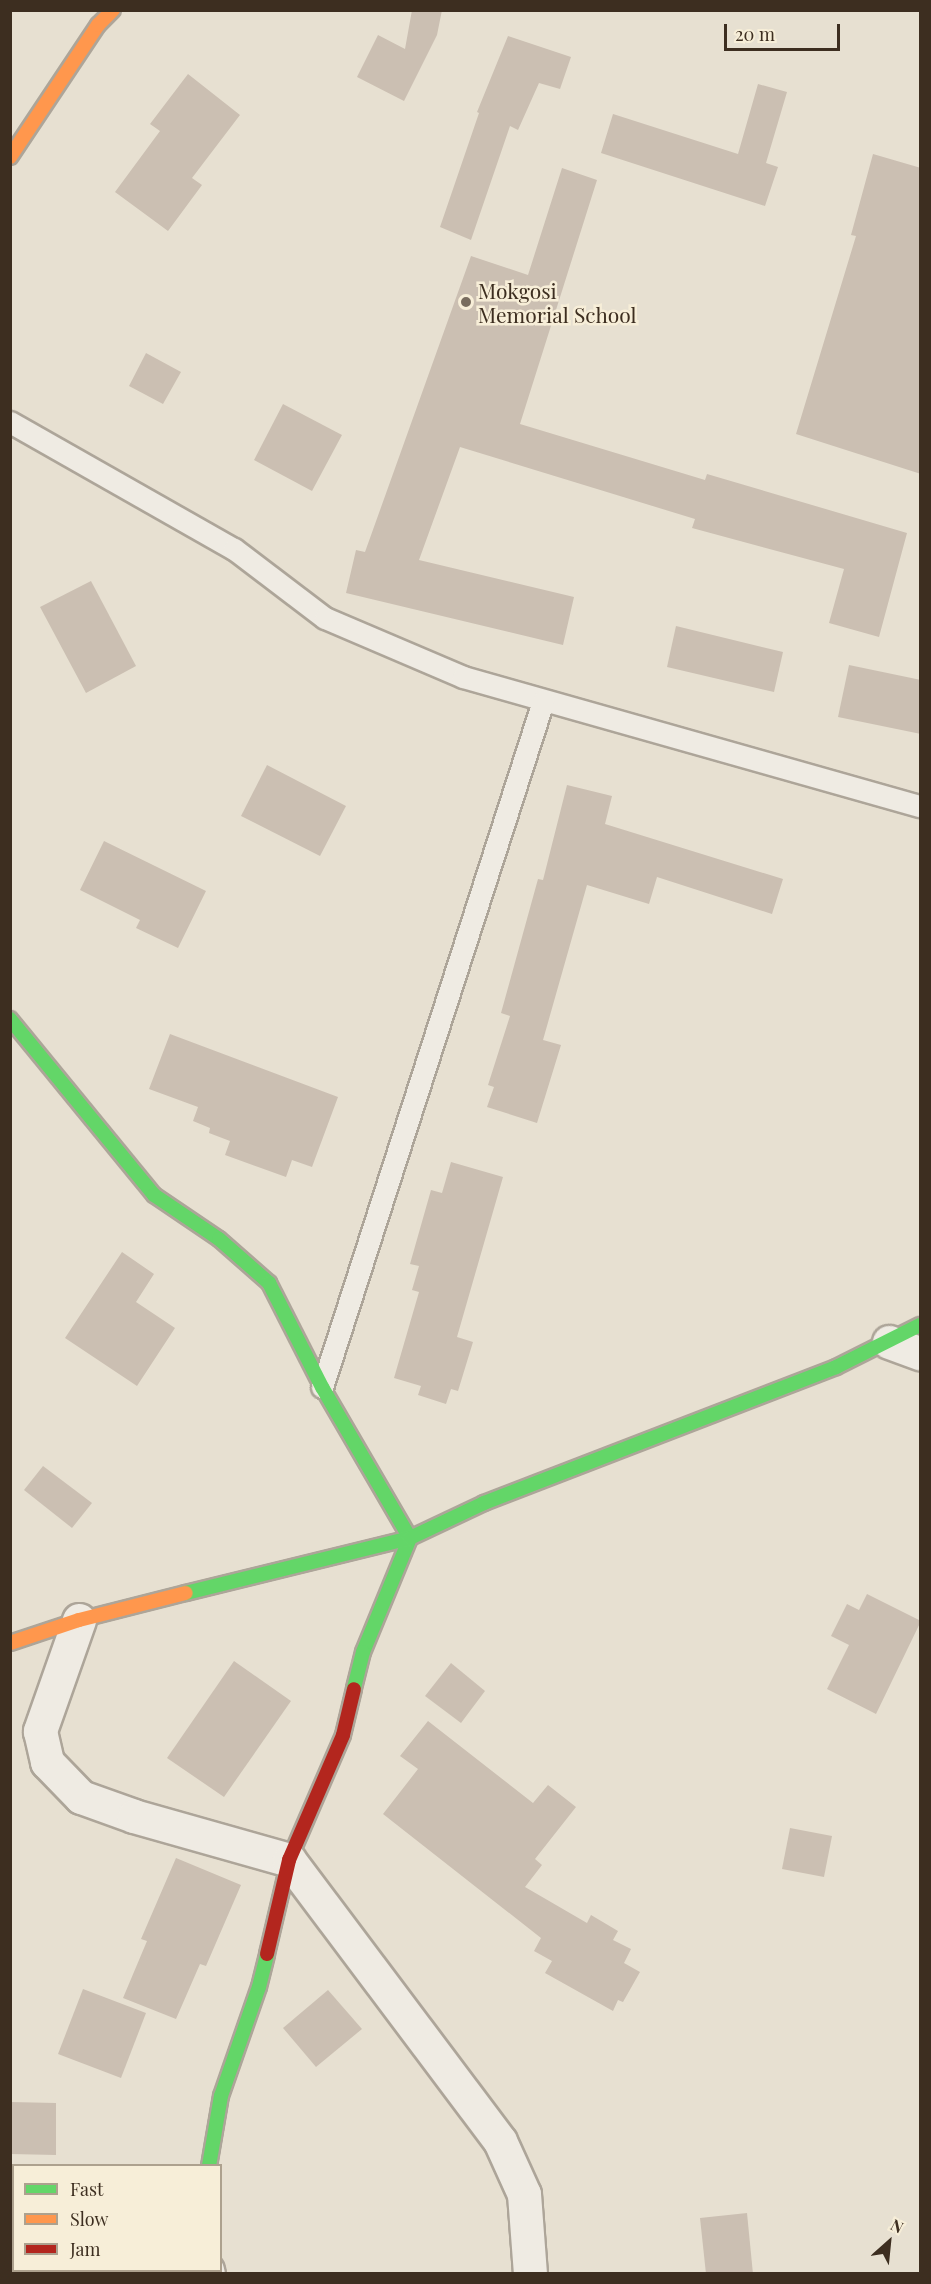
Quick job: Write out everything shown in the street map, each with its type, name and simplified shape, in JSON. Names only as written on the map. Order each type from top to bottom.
[{"type":"street","points":[[10,157],[98,25],[113,10]]},
{"type":"street","points":[[10,1019],[154,1195],[219,1239],[269,1283],[322,1387],[410,1538]]},
{"type":"street","points":[[10,1643],[79,1620],[410,1538],[484,1503],[836,1366],[889,1342],[921,1324]]},
{"type":"street","points":[[889,1342],[921,1353]]},
{"type":"street","points":[[209,2164],[221,2096],[259,1987],[289,1860],[343,1735],[363,1652],[410,1538]]},
{"type":"street","points":[[79,1620],[40,1731],[47,1762],[81,1797],[134,1816],[289,1860],[500,2141],[524,2194],[530,2274]]},
{"type":"lane","points":[[10,422],[234,549],[325,618],[463,677],[921,806]]},
{"type":"lane","points":[[322,1387],[543,701]]},
{"type":"building","points":[[412,10],[442,10],[437,35],[404,101],[357,77],[378,35],[405,49]]},
{"type":"building","points":[[508,36],[571,57],[560,89],[539,83],[518,130],[510,126],[471,240],[440,227],[479,113],[477,112]]},
{"type":"building","points":[[188,74],[240,115],[192,178],[202,185],[168,231],[115,192],[160,131],[150,124]]},
{"type":"building","points":[[758,84],[787,92],[766,163],[778,167],[765,206],[601,153],[613,114],[738,154]]},
{"type":"building","points":[[873,154],[921,168],[921,474],[796,434],[856,236],[851,235]]},
{"type":"building","points":[[562,168],[597,180],[520,424],[705,480],[707,474],[907,533],[879,637],[829,623],[844,569],[692,528],[695,519],[460,447],[419,560],[574,597],[563,645],[346,593],[356,550],[365,552],[471,256],[528,275]]},
{"type":"building","points":[[146,353],[181,372],[163,404],[129,386]]},
{"type":"building","points":[[283,404],[342,435],[312,491],[254,460]]},
{"type":"building","points":[[91,581],[136,666],[86,693],[40,607]]},
{"type":"building","points":[[676,626],[783,652],[774,692],[667,667]]},
{"type":"building","points":[[849,665],[921,680],[921,734],[838,717]]},
{"type":"building","points":[[267,765],[346,806],[320,856],[241,816]]},
{"type":"building","points":[[567,785],[612,796],[605,824],[783,879],[772,914],[657,877],[649,904],[587,885],[543,1040],[561,1045],[537,1123],[487,1107],[494,1087],[488,1085],[510,1016],[501,1013],[538,879],[543,880]]},
{"type":"building","points":[[104,841],[206,891],[178,948],[136,928],[140,920],[80,890]]},
{"type":"building","points":[[170,1034],[338,1097],[312,1167],[292,1160],[286,1177],[225,1155],[230,1141],[209,1133],[210,1128],[193,1121],[198,1107],[149,1089]]},
{"type":"building","points":[[451,1162],[503,1177],[457,1337],[473,1342],[458,1391],[451,1389],[446,1404],[418,1395],[421,1386],[394,1378],[419,1292],[412,1290],[419,1266],[410,1264],[431,1190],[442,1193]]},
{"type":"building","points":[[122,1252],[154,1274],[136,1302],[175,1328],[137,1386],[65,1338]]},
{"type":"building","points":[[43,1466],[92,1503],[72,1528],[24,1490]]},
{"type":"building","points":[[867,1594],[921,1621],[876,1714],[827,1689],[849,1645],[831,1636],[847,1604],[859,1610]]},
{"type":"building","points":[[234,1661],[291,1701],[224,1797],[167,1758]]},
{"type":"building","points":[[451,1663],[485,1691],[461,1723],[425,1696]]},
{"type":"building","points":[[428,1721],[533,1803],[548,1785],[576,1807],[535,1859],[542,1865],[525,1887],[587,1923],[591,1915],[618,1931],[613,1940],[631,1949],[624,1963],[640,1972],[623,2002],[618,2000],[613,2011],[545,1973],[552,1961],[534,1951],[541,1938],[383,1814],[418,1769],[400,1756]]},
{"type":"building","points":[[790,1828],[832,1836],[824,1877],[782,1869]]},
{"type":"building","points":[[176,1858],[241,1885],[206,1966],[200,1964],[176,2019],[123,1998],[147,1941],[141,1939]]},
{"type":"building","points":[[83,1989],[146,2013],[121,2078],[58,2054]]},
{"type":"building","points":[[328,1990],[362,2029],[316,2067],[283,2028]]},
{"type":"building","points":[[10,2102],[56,2103],[56,2155],[10,2154]]},
{"type":"building","points":[[747,2213],[753,2274],[706,2274],[700,2218]]},
{"type":"traffic: fast","points":[[10,1019],[154,1195],[219,1239],[269,1283],[322,1387],[410,1538],[363,1652],[354,1689]]},
{"type":"traffic: fast","points":[[186,1593],[410,1538],[484,1503],[836,1367],[920,1325]]},
{"type":"traffic: fast","points":[[209,2164],[221,2096],[259,1987],[267,1954]]},
{"type":"traffic: slow","points":[[10,157],[98,25],[113,10]]},
{"type":"traffic: slow","points":[[10,1643],[79,1620],[186,1593]]},
{"type":"traffic: jam","points":[[267,1954],[289,1860],[343,1735],[354,1689]]},
{"type":"place","name":"Mokgosi Memorial School","points":[[466,302]]}]
